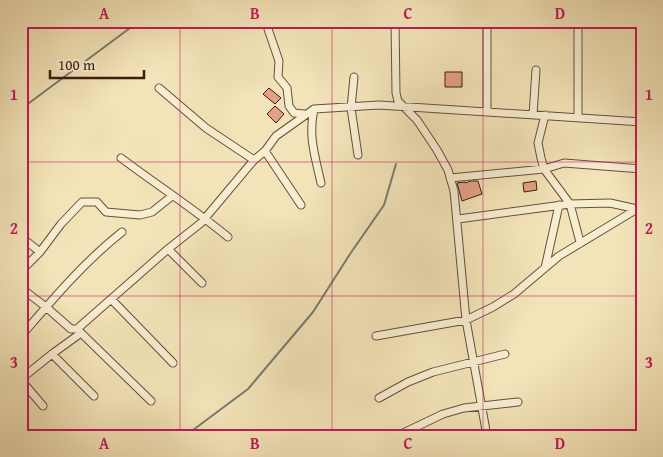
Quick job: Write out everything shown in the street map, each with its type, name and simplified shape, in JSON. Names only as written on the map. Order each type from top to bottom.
[{"type":"street","points":[[395,21],[396,94],[398,101],[417,120],[432,142],[448,170],[450,178],[458,219],[466,320],[488,436]]},
{"type":"street","points":[[487,21],[487,112]]},
{"type":"street","points":[[578,21],[578,118]]},
{"type":"street","points":[[268,29],[279,61],[278,77],[287,88],[288,106],[294,113],[304,114]]},
{"type":"street","points":[[533,115],[536,70]]},
{"type":"street","points":[[354,77],[350,108],[358,155]]},
{"type":"street","points":[[159,88],[206,128],[254,160]]},
{"type":"street","points":[[43,406],[21,380],[79,331],[111,299],[168,249],[206,218],[276,136],[304,114],[314,109],[379,105],[642,122]]},
{"type":"street","points":[[314,109],[311,125],[311,142],[321,183]]},
{"type":"street","points":[[545,115],[538,143],[544,169],[570,204],[580,242]]},
{"type":"street","points":[[265,151],[301,205]]},
{"type":"street","points":[[121,158],[172,196],[206,218],[228,237]]},
{"type":"street","points":[[450,178],[544,169],[564,163],[642,169]]},
{"type":"street","points":[[21,272],[82,202],[96,202],[106,212],[140,215],[152,212],[172,196]]},
{"type":"street","points":[[458,219],[570,204],[610,203],[639,207]]},
{"type":"street","points":[[545,268],[559,205]]},
{"type":"street","points":[[376,336],[466,320],[493,307],[514,294],[558,256],[639,207]]},
{"type":"street","points":[[21,336],[98,251],[122,232]]},
{"type":"street","points":[[21,237],[40,252]]},
{"type":"street","points":[[168,249],[202,283]]},
{"type":"street","points":[[21,288],[70,329],[79,331],[151,401]]},
{"type":"street","points":[[111,299],[173,363]]},
{"type":"street","points":[[52,354],[94,396]]},
{"type":"street","points":[[379,398],[408,382],[433,372],[505,354]]},
{"type":"street","points":[[397,436],[443,414],[481,405],[518,402]]},
{"type":"building","points":[[420,22],[439,22],[439,28],[420,28]]},
{"type":"building","points":[[445,72],[462,72],[462,87],[445,87]]},
{"type":"building","points":[[269,88],[281,98],[275,104],[263,94]]},
{"type":"building","points":[[275,106],[284,114],[276,123],[267,114]]},
{"type":"building","points":[[478,181],[482,194],[462,201],[457,183]]},
{"type":"building","points":[[536,181],[537,190],[524,192],[523,183]]},
{"type":"waterway","points":[[21,109],[130,28],[132,21]]},
{"type":"waterway","points":[[185,436],[248,389],[313,312],[384,205],[396,164]]}]
